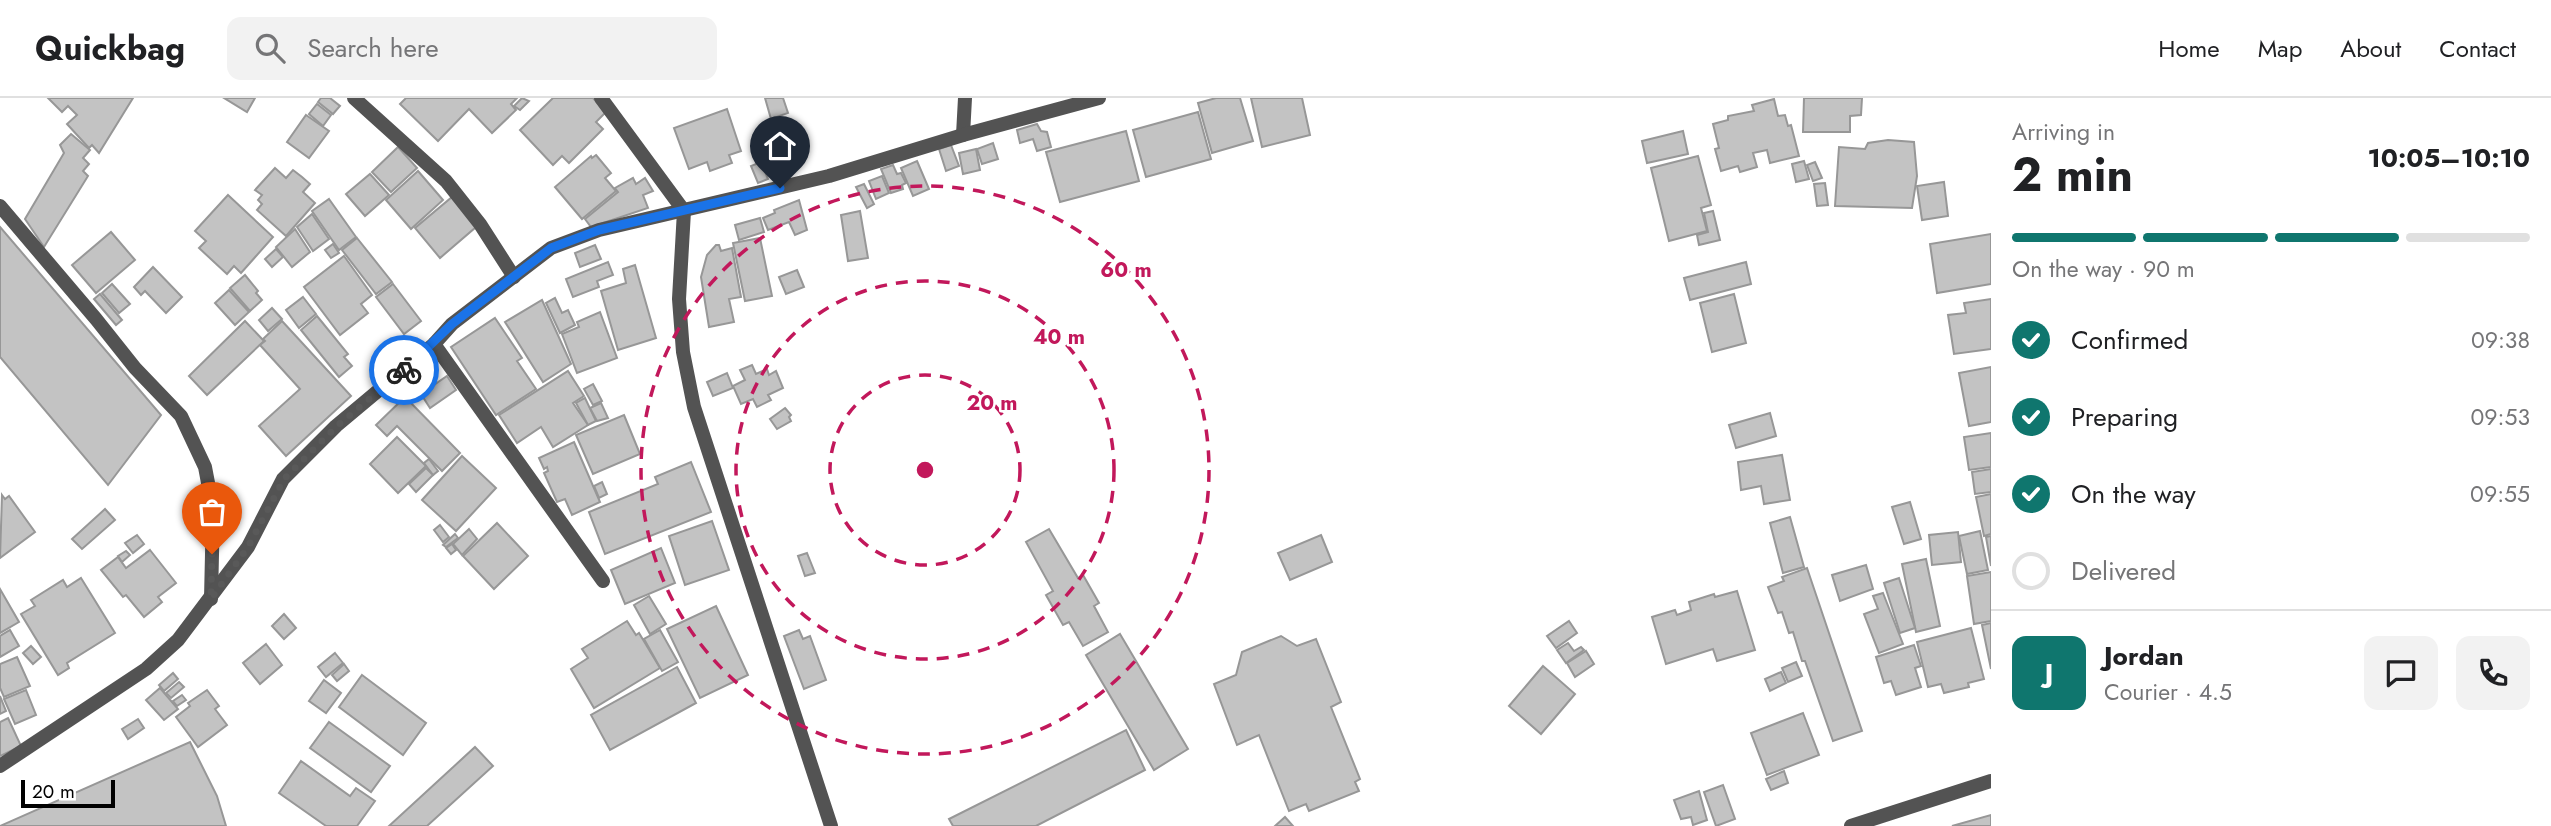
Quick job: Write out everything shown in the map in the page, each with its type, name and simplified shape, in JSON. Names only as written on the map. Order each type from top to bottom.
[{"type":"street","points":[[354,98],[446,181],[480,224],[514,277]]},
{"type":"street","points":[[601,98],[684,211],[679,299],[683,352],[694,407],[831,826]]},
{"type":"street","points":[[963,135],[965,98]]},
{"type":"street","points":[[0,766],[146,669],[178,640],[248,547],[284,479],[337,426],[434,344],[452,324],[551,248],[599,230],[829,176],[1098,98]]},
{"type":"street","points":[[0,206],[135,368],[181,416],[205,467],[214,509],[211,599]]},
{"type":"street","points":[[434,344],[603,581]]},
{"type":"street","points":[[1851,826],[1991,781]]},
{"type":"building","points":[[48,98],[133,98],[99,153],[92,145],[89,148],[67,124],[77,115],[68,106],[62,112]]},
{"type":"building","points":[[224,98],[255,98],[247,112]]},
{"type":"building","points":[[321,98],[330,98],[340,106],[333,114],[318,102]]},
{"type":"building","points":[[406,98],[517,98],[511,104],[516,110],[492,133],[469,109],[438,141],[400,104]]},
{"type":"building","points":[[522,98],[529,101],[520,110],[514,106]]},
{"type":"building","points":[[553,98],[593,98],[606,112],[596,122],[603,129],[569,163],[562,156],[553,165],[520,130]]},
{"type":"building","points":[[765,98],[783,98],[788,113],[771,119]]},
{"type":"building","points":[[1216,98],[1240,98],[1253,141],[1212,153],[1198,103]]},
{"type":"building","points":[[1251,98],[1302,98],[1310,135],[1262,147]]},
{"type":"building","points":[[1804,98],[1862,98],[1861,115],[1850,116],[1850,132],[1803,132]]},
{"type":"building","points":[[1774,99],[1778,116],[1785,115],[1788,126],[1791,125],[1799,156],[1770,163],[1767,150],[1753,153],[1757,167],[1740,172],[1738,166],[1721,171],[1715,149],[1719,148],[1713,124],[1728,120],[1728,116],[1754,111],[1752,105]]},
{"type":"building","points":[[317,104],[331,115],[323,126],[309,114]]},
{"type":"building","points":[[727,109],[741,151],[729,155],[732,163],[710,171],[707,162],[689,169],[674,128]]},
{"type":"building","points":[[1198,112],[1211,159],[1146,177],[1133,130]]},
{"type":"building","points":[[306,115],[329,131],[309,158],[287,142]]},
{"type":"building","points":[[1037,124],[1041,131],[1047,132],[1051,147],[1037,151],[1033,139],[1020,143],[1017,130]]},
{"type":"building","points":[[1126,131],[1139,181],[1060,202],[1046,152]]},
{"type":"building","points":[[1683,131],[1688,154],[1647,163],[1642,141]]},
{"type":"building","points":[[71,134],[90,150],[83,158],[89,164],[83,171],[88,176],[44,247],[25,219],[64,153],[60,145]]},
{"type":"building","points":[[1888,140],[1914,142],[1917,176],[1912,208],[1835,206],[1839,147],[1865,149],[1868,143]]},
{"type":"building","points":[[993,143],[998,159],[982,164],[977,149]]},
{"type":"building","points":[[951,145],[959,166],[946,171],[939,149]]},
{"type":"building","points":[[398,147],[417,168],[391,192],[372,172]]},
{"type":"building","points":[[976,149],[980,170],[963,174],[959,153]]},
{"type":"building","points":[[596,155],[611,173],[605,178],[616,191],[582,219],[555,187],[591,156],[592,158]]},
{"type":"building","points":[[1698,156],[1711,205],[1701,208],[1707,231],[1669,241],[1651,168]]},
{"type":"building","points":[[917,161],[929,189],[913,196],[901,168]]},
{"type":"building","points":[[1804,161],[1809,179],[1796,182],[1792,164]]},
{"type":"building","points":[[761,162],[768,179],[758,183],[751,166]]},
{"type":"building","points":[[1815,162],[1822,178],[1813,181],[1807,165]]},
{"type":"building","points":[[893,165],[906,183],[902,185],[903,189],[891,193],[881,169]]},
{"type":"building","points":[[275,168],[286,178],[293,170],[310,184],[303,192],[315,203],[286,236],[257,210],[262,204],[258,200],[262,195],[255,190]]},
{"type":"building","points":[[418,171],[443,200],[411,229],[386,200]]},
{"type":"building","points":[[370,174],[389,195],[365,216],[346,194]]},
{"type":"building","points":[[882,176],[889,193],[876,199],[869,181]]},
{"type":"building","points":[[633,178],[636,184],[645,178],[653,191],[643,195],[648,208],[591,227],[585,219],[618,192],[615,188]]},
{"type":"building","points":[[1944,182],[1948,216],[1922,220],[1917,186]]},
{"type":"building","points":[[1825,183],[1828,205],[1817,206],[1814,184]]},
{"type":"building","points":[[864,184],[874,204],[867,208],[856,187]]},
{"type":"building","points":[[228,195],[273,237],[241,273],[234,266],[227,274],[199,248],[206,241],[195,231]]},
{"type":"building","points":[[452,197],[476,227],[440,258],[415,228]]},
{"type":"building","points":[[329,199],[356,237],[339,250],[312,211]]},
{"type":"building","points":[[799,200],[807,230],[795,235],[789,222],[768,230],[763,218],[775,213],[774,210]]},
{"type":"building","points":[[860,211],[868,258],[848,261],[841,215]]},
{"type":"building","points":[[1713,211],[1720,240],[1699,245],[1697,235],[1708,232],[1704,213]]},
{"type":"building","points":[[312,214],[329,239],[313,251],[297,227]]},
{"type":"building","points":[[760,218],[764,232],[739,240],[735,225]]},
{"type":"building","points":[[0,227],[161,415],[108,485],[0,357]]},
{"type":"building","points":[[295,229],[310,252],[292,267],[276,247]]},
{"type":"building","points":[[111,232],[135,260],[96,293],[72,265]]},
{"type":"building","points":[[1991,234],[1991,284],[1937,293],[1930,244]]},
{"type":"building","points":[[357,238],[392,282],[376,294],[342,250]]},
{"type":"building","points":[[760,238],[772,296],[745,301],[733,243]]},
{"type":"building","points":[[333,244],[339,253],[331,258],[325,250]]},
{"type":"building","points":[[595,245],[601,259],[580,267],[575,253]]},
{"type":"building","points":[[719,245],[721,251],[732,248],[741,297],[729,299],[734,322],[709,327],[701,277],[707,255]]},
{"type":"building","points":[[276,249],[283,257],[272,267],[265,259]]},
{"type":"building","points":[[344,256],[372,295],[361,304],[368,313],[340,335],[304,287]]},
{"type":"building","points":[[608,262],[613,275],[597,281],[599,287],[573,297],[566,279]]},
{"type":"building","points":[[1746,262],[1751,284],[1690,300],[1684,278]]},
{"type":"building","points":[[635,265],[656,338],[618,350],[601,291],[626,283],[623,269]]},
{"type":"building","points":[[153,267],[182,297],[166,313],[145,291],[141,295],[134,287]]},
{"type":"building","points":[[797,270],[804,287],[786,294],[779,277]]},
{"type":"building","points":[[245,275],[262,300],[250,311],[230,288]]},
{"type":"building","points":[[112,284],[130,304],[119,313],[102,293]]},
{"type":"building","points":[[393,284],[421,321],[404,334],[376,297]]},
{"type":"building","points":[[229,290],[249,312],[235,325],[215,303]]},
{"type":"building","points":[[100,294],[122,320],[116,325],[94,299]]},
{"type":"building","points":[[1734,294],[1746,343],[1712,352],[1700,303]]},
{"type":"building","points":[[303,297],[316,314],[299,328],[286,310]]},
{"type":"building","points":[[555,298],[562,313],[568,310],[575,325],[560,333],[546,303]]},
{"type":"building","points":[[1991,299],[1991,349],[1954,354],[1948,315],[1966,313],[1964,303]]},
{"type":"building","points":[[542,300],[571,364],[543,382],[505,322]]},
{"type":"building","points":[[272,308],[282,319],[268,331],[259,320]]},
{"type":"building","points":[[600,312],[617,358],[577,373],[562,334],[579,327],[577,322]]},
{"type":"building","points":[[317,316],[348,354],[344,357],[352,366],[339,377],[301,330]]},
{"type":"building","points":[[495,318],[522,358],[517,361],[536,389],[496,415],[451,347]]},
{"type":"building","points":[[245,321],[264,341],[207,395],[189,376]]},
{"type":"building","points":[[282,321],[351,396],[286,456],[259,426],[300,389],[260,345]]},
{"type":"building","points":[[752,365],[756,374],[767,369],[769,375],[776,371],[783,388],[768,395],[771,400],[757,407],[753,399],[741,404],[733,386],[745,380],[740,370]]},
{"type":"building","points":[[1991,367],[1991,422],[1969,426],[1959,373]]},
{"type":"building","points":[[568,371],[584,396],[573,403],[588,425],[553,447],[541,427],[517,443],[499,415]]},
{"type":"building","points":[[727,373],[733,388],[713,396],[707,382]]},
{"type":"building","points":[[447,376],[456,390],[430,408],[421,394]]},
{"type":"building","points":[[406,382],[412,390],[404,397],[397,387]]},
{"type":"building","points":[[593,384],[602,401],[593,405],[584,389]]},
{"type":"building","points":[[405,397],[460,453],[442,471],[397,426],[387,436],[376,425]]},
{"type":"building","points":[[585,398],[596,421],[588,425],[576,403]]},
{"type":"building","points":[[601,403],[608,418],[597,421],[590,408]]},
{"type":"building","points":[[785,408],[791,415],[791,421],[777,429],[770,419]]},
{"type":"building","points":[[1770,413],[1776,436],[1736,448],[1729,425]]},
{"type":"building","points":[[624,415],[640,454],[593,474],[576,435]]},
{"type":"building","points":[[1991,433],[1991,467],[1969,470],[1964,437]]},
{"type":"building","points":[[397,437],[426,466],[398,493],[370,464]]},
{"type":"building","points":[[574,442],[600,502],[572,515],[565,499],[557,502],[544,473],[548,471],[547,467],[544,469],[539,458]]},
{"type":"building","points":[[1782,455],[1790,500],[1764,504],[1761,486],[1741,490],[1738,462]]},
{"type":"building","points":[[462,456],[496,488],[456,531],[422,500]]},
{"type":"building","points":[[429,459],[438,471],[433,475],[424,463]]},
{"type":"building","points":[[691,462],[711,512],[605,554],[589,512],[658,484],[655,477]]},
{"type":"building","points":[[426,468],[433,475],[416,492],[409,484]]},
{"type":"building","points":[[1991,469],[1991,492],[1975,494],[1972,472]]},
{"type":"building","points":[[602,482],[607,494],[599,498],[594,486]]},
{"type":"building","points":[[1991,494],[1991,534],[1984,536],[1976,497]]},
{"type":"building","points":[[2,495],[5,499],[9,496],[35,532],[0,558]]},
{"type":"building","points":[[1910,502],[1921,539],[1904,544],[1892,507]]},
{"type":"building","points":[[105,509],[115,520],[82,549],[72,539]]},
{"type":"building","points":[[1790,517],[1804,567],[1783,573],[1770,523]]},
{"type":"building","points":[[712,521],[729,570],[685,585],[669,536]]},
{"type":"building","points":[[497,523],[528,556],[494,589],[463,556]]},
{"type":"building","points":[[440,525],[449,537],[443,542],[434,530]]},
{"type":"building","points":[[469,529],[477,539],[462,555],[453,544]]},
{"type":"building","points":[[1049,529],[1078,578],[1083,575],[1099,603],[1094,606],[1108,632],[1083,646],[1069,622],[1063,625],[1046,595],[1053,591],[1026,542]]},
{"type":"building","points":[[1980,531],[1988,570],[1967,574],[1959,536]]},
{"type":"building","points":[[1958,532],[1961,562],[1932,565],[1929,535]]},
{"type":"building","points":[[455,534],[458,538],[446,547],[443,545]]},
{"type":"building","points":[[137,535],[144,544],[133,553],[125,543]]},
{"type":"building","points":[[1321,535],[1332,562],[1290,580],[1278,553]]},
{"type":"building","points":[[1991,536],[1991,566],[1986,537]]},
{"type":"building","points":[[452,544],[456,550],[451,554],[446,548]]},
{"type":"building","points":[[661,548],[675,583],[625,604],[611,570]]},
{"type":"building","points":[[150,550],[176,583],[158,597],[162,602],[144,617],[101,570],[118,557],[126,568]]},
{"type":"building","points":[[126,551],[130,555],[122,562],[118,556]]},
{"type":"building","points":[[807,553],[815,573],[805,576],[798,556]]},
{"type":"building","points":[[1926,559],[1940,626],[1916,632],[1902,564]]},
{"type":"building","points":[[1866,565],[1873,589],[1840,601],[1832,575]]},
{"type":"building","points":[[1807,568],[1862,731],[1833,741],[1793,632],[1789,633],[1782,612],[1778,613],[1768,587],[1784,581],[1782,577]]},
{"type":"building","points":[[1991,572],[1991,621],[1974,624],[1967,576]]},
{"type":"building","points":[[81,578],[115,633],[67,663],[69,668],[58,675],[21,614],[35,606],[31,600],[63,580],[67,587]]},
{"type":"building","points":[[1899,578],[1915,628],[1900,633],[1884,583]]},
{"type":"building","points":[[0,589],[19,622],[0,633]]},
{"type":"building","points":[[1737,591],[1755,650],[1717,661],[1713,649],[1666,664],[1652,617],[1675,610],[1677,615],[1691,610],[1689,602],[1714,594],[1715,597]]},
{"type":"building","points":[[1883,593],[1903,644],[1879,653],[1864,614],[1878,609],[1873,596]]},
{"type":"building","points":[[649,596],[666,624],[650,634],[634,605]]},
{"type":"building","points":[[716,606],[748,675],[700,698],[667,629]]},
{"type":"building","points":[[284,614],[296,628],[284,639],[272,626]]},
{"type":"building","points":[[627,621],[636,635],[639,633],[660,668],[594,708],[571,669],[588,658],[582,649]]},
{"type":"building","points":[[1569,621],[1577,633],[1556,648],[1547,636]]},
{"type":"building","points":[[1991,623],[1991,669],[1982,625]]},
{"type":"building","points":[[1971,628],[1984,679],[1968,683],[1969,687],[1944,693],[1941,684],[1928,687],[1917,642]]},
{"type":"building","points":[[10,630],[19,646],[0,657],[0,636]]},
{"type":"building","points":[[660,630],[678,662],[662,671],[644,639]]},
{"type":"building","points":[[799,630],[803,639],[810,636],[826,680],[804,689],[784,636]]},
{"type":"building","points":[[1120,634],[1188,749],[1154,770],[1086,655]]},
{"type":"building","points":[[1281,636],[1297,646],[1316,639],[1341,702],[1331,707],[1360,779],[1355,782],[1359,791],[1309,811],[1306,804],[1289,811],[1259,735],[1237,745],[1214,684],[1236,675],[1242,652]]},
{"type":"building","points":[[1568,643],[1574,651],[1581,647],[1584,650],[1566,663],[1557,650]]},
{"type":"building","points":[[266,644],[282,665],[260,684],[243,663]]},
{"type":"building","points":[[1914,645],[1921,666],[1915,668],[1921,687],[1896,695],[1891,681],[1884,683],[1876,657]]},
{"type":"building","points":[[31,646],[41,657],[33,664],[23,653]]},
{"type":"building","points":[[1586,651],[1594,664],[1575,677],[1567,663]]},
{"type":"building","points":[[335,653],[343,663],[326,677],[318,667]]},
{"type":"building","points":[[17,657],[30,686],[4,697],[0,688],[0,664]]},
{"type":"building","points":[[1796,662],[1802,676],[1788,682],[1782,668]]},
{"type":"building","points":[[344,664],[349,671],[337,681],[332,675]]},
{"type":"building","points":[[1543,666],[1575,694],[1541,734],[1509,706]]},
{"type":"building","points":[[677,667],[696,703],[610,750],[591,715]]},
{"type":"building","points":[[1781,672],[1786,683],[1770,691],[1765,679]]},
{"type":"building","points":[[173,673],[178,679],[164,691],[159,685]]},
{"type":"building","points":[[362,675],[426,723],[403,755],[339,707]]},
{"type":"building","points":[[324,680],[341,693],[326,713],[309,701]]},
{"type":"building","points":[[179,682],[184,687],[171,698],[166,693]]},
{"type":"building","points":[[160,688],[178,709],[164,720],[146,700]]},
{"type":"building","points":[[26,690],[36,715],[15,724],[4,699]]},
{"type":"building","points":[[207,690],[219,706],[215,709],[227,725],[198,747],[176,717],[190,706],[188,703]]},
{"type":"building","points":[[182,695],[186,700],[177,706],[173,701]]},
{"type":"building","points":[[0,696],[6,711],[0,714]]},
{"type":"building","points":[[1803,713],[1819,755],[1767,775],[1751,733]]},
{"type":"building","points":[[8,718],[21,746],[0,756],[0,722]]},
{"type":"building","points":[[138,719],[144,728],[128,739],[122,729]]},
{"type":"building","points":[[329,722],[390,766],[371,792],[310,748]]},
{"type":"building","points":[[1126,730],[1145,770],[1036,826],[953,826],[949,819]]},
{"type":"building","points":[[190,742],[217,796],[226,826],[0,826]]},
{"type":"building","points":[[475,747],[493,766],[427,826],[389,826]]},
{"type":"building","points":[[301,761],[350,796],[356,788],[375,801],[357,826],[326,826],[279,793]]},
{"type":"building","points":[[1784,771],[1788,783],[1771,790],[1766,779]]},
{"type":"building","points":[[1723,785],[1735,819],[1716,826],[1704,792]]},
{"type":"building","points":[[1699,791],[1707,820],[1693,825],[1691,817],[1681,819],[1674,800]]},
{"type":"building","points":[[1991,815],[1991,826],[1952,826]]},
{"type":"building","points":[[1285,817],[1293,826],[1275,826]]},
{"type":"way so far","points":[[212,554],[211,599],[248,547],[284,479],[337,426],[404,370]]},
{"type":"route","points":[[404,370],[452,324],[551,248],[599,230],[780,188]]}]
